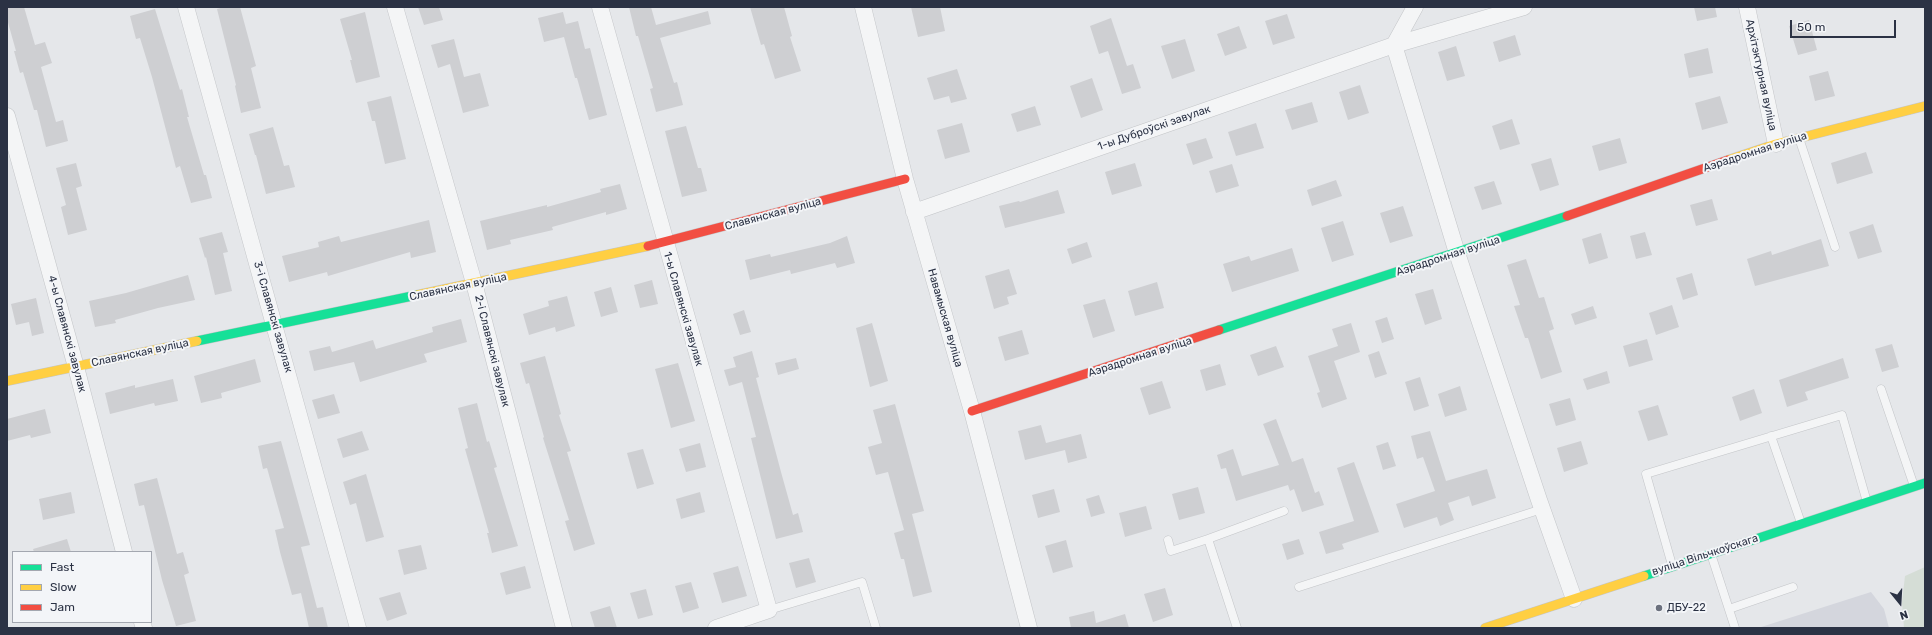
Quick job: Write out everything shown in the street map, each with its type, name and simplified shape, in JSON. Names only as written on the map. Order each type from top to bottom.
[{"type":"street","name":"3-і Славянскі завулак","points":[[186,7],[358,628]]},
{"type":"street","name":"2-і Славянскі завулак","points":[[395,7],[474,283],[564,628]]},
{"type":"street","name":"1-ы Славянскі завулак","points":[[600,7],[664,243],[769,610]]},
{"type":"street","name":"Навамыская вуліца","points":[[863,7],[905,179],[972,411],[1029,628]]},
{"type":"street","points":[[1415,7],[1394,45],[1458,253],[1542,509],[1574,599]]},
{"type":"street","name":"1-ы Дуброўскі завулак","points":[[914,212],[1394,45],[1524,7]]},
{"type":"street","name":"Архітэктурная вуліца","points":[[1747,7],[1776,144]]},
{"type":"street","name":"Аэрадромная вуліца","points":[[972,411],[1458,253],[1776,144],[1925,106]]},
{"type":"street","name":"4-ы Славянскі завулак","points":[[7,116],[76,366],[124,551]]},
{"type":"street","name":"Славянская вуліца","points":[[7,381],[664,243],[905,179]]},
{"type":"street","name":"вуліца Вільчкоўскага","points":[[1485,628],[1925,483]]},
{"type":"street","points":[[716,628],[769,610]]},
{"type":"lane","points":[[1799,138],[1834,247]]},
{"type":"lane","points":[[1881,389],[1914,486]]},
{"type":"lane","points":[[1672,566],[1646,474],[1842,415],[1867,502]]},
{"type":"lane","points":[[1771,436],[1801,524]]},
{"type":"lane","points":[[1300,587],[1542,509]]},
{"type":"lane","points":[[1168,540],[1171,551],[1284,511]]},
{"type":"lane","points":[[1208,539],[1238,628]]},
{"type":"lane","points":[[1711,554],[1734,628]]},
{"type":"lane","points":[[769,610],[862,582],[876,628]]},
{"type":"lane","points":[[1729,609],[1793,587]]},
{"type":"lane","points":[[1517,618],[1520,628]]},
{"type":"shaded area","points":[[1925,567],[1925,628],[1904,628],[1902,602],[1905,576]]},
{"type":"shaded area","points":[[1871,592],[1884,609],[1889,628],[1758,628]]},
{"type":"building","points":[[7,7],[24,7],[35,45],[45,42],[52,63],[41,67],[56,122],[63,120],[68,141],[46,147],[37,110],[34,110],[23,72],[20,73],[14,51],[16,51],[7,19]]},
{"type":"building","points":[[224,7],[240,7],[256,66],[251,68],[261,108],[241,113],[236,85],[217,9]]},
{"type":"building","points":[[418,7],[439,7],[443,20],[424,25]]},
{"type":"building","points":[[629,7],[651,7],[656,25],[708,11],[711,24],[660,38],[674,83],[677,82],[683,105],[656,112],[650,89],[653,88],[638,36],[636,36]]},
{"type":"building","points":[[750,7],[784,7],[792,36],[790,37],[801,71],[775,79],[764,44],[761,45]]},
{"type":"building","points":[[911,7],[940,7],[945,31],[918,37]]},
{"type":"building","points":[[1694,7],[1715,7],[1717,17],[1697,21]]},
{"type":"building","points":[[155,9],[180,90],[182,89],[189,117],[187,117],[212,198],[191,203],[180,166],[176,168],[140,38],[136,39],[130,16]]},
{"type":"building","points":[[365,12],[380,77],[356,83],[350,60],[352,60],[340,19]]},
{"type":"building","points":[[563,12],[566,24],[578,21],[585,49],[590,48],[607,115],[589,120],[577,78],[575,78],[564,37],[544,42],[538,18]]},
{"type":"building","points":[[1287,14],[1295,38],[1273,45],[1265,21]]},
{"type":"building","points":[[1111,18],[1127,66],[1133,64],[1141,88],[1122,94],[1108,51],[1099,54],[1090,26]]},
{"type":"building","points":[[1809,20],[1817,50],[1798,55],[1789,26]]},
{"type":"building","points":[[1239,26],[1247,48],[1225,56],[1217,34]]},
{"type":"building","points":[[1515,35],[1521,55],[1499,62],[1493,42]]},
{"type":"building","points":[[454,39],[464,77],[480,73],[489,106],[463,113],[450,64],[438,68],[431,45]]},
{"type":"building","points":[[1185,39],[1195,71],[1172,79],[1161,46]]},
{"type":"building","points":[[1456,46],[1465,76],[1447,81],[1438,52]]},
{"type":"building","points":[[1708,48],[1713,73],[1689,78],[1684,54]]},
{"type":"building","points":[[957,69],[967,99],[951,103],[949,96],[934,100],[927,78]]},
{"type":"building","points":[[1828,71],[1835,96],[1815,101],[1809,76]]},
{"type":"building","points":[[1092,78],[1103,110],[1081,118],[1070,86]]},
{"type":"building","points":[[1360,85],[1369,113],[1348,120],[1339,92]]},
{"type":"building","points":[[391,96],[406,159],[385,164],[375,121],[372,121],[367,102]]},
{"type":"building","points":[[1720,96],[1728,123],[1702,130],[1695,103]]},
{"type":"building","points":[[1312,102],[1318,122],[1292,130],[1285,110]]},
{"type":"building","points":[[1035,106],[1041,125],[1017,132],[1011,114]]},
{"type":"building","points":[[1512,119],[1520,144],[1500,150],[1492,126]]},
{"type":"building","points":[[962,123],[970,152],[945,159],[937,130]]},
{"type":"building","points":[[1256,123],[1264,148],[1236,156],[1228,132]]},
{"type":"building","points":[[686,126],[698,168],[701,168],[707,191],[682,197],[665,131]]},
{"type":"building","points":[[273,127],[284,166],[289,165],[295,187],[266,194],[249,134]]},
{"type":"building","points":[[1206,138],[1213,158],[1193,165],[1186,144]]},
{"type":"building","points":[[1620,138],[1627,163],[1599,171],[1592,146]]},
{"type":"building","points":[[1866,152],[1873,173],[1837,184],[1831,163]]},
{"type":"building","points":[[1551,158],[1559,185],[1540,191],[1531,164]]},
{"type":"building","points":[[76,163],[82,186],[76,188],[87,230],[68,235],[61,207],[66,205],[56,168]]},
{"type":"building","points":[[1135,163],[1142,186],[1112,195],[1105,172]]},
{"type":"building","points":[[1232,164],[1239,186],[1216,193],[1209,171]]},
{"type":"building","points":[[1336,180],[1342,196],[1312,206],[1307,190]]},
{"type":"building","points":[[1494,181],[1502,204],[1482,210],[1474,187]]},
{"type":"building","points":[[620,184],[627,209],[606,215],[606,212],[552,227],[553,230],[510,240],[511,244],[487,250],[480,221],[547,205],[547,207],[601,192],[600,189]]},
{"type":"building","points":[[1058,190],[1065,213],[1005,228],[999,206],[1020,202]]},
{"type":"building","points":[[1712,199],[1718,220],[1696,226],[1690,205]]},
{"type":"building","points":[[1403,206],[1413,236],[1390,243],[1380,213]]},
{"type":"building","points":[[429,220],[436,252],[411,258],[410,252],[328,276],[327,272],[289,282],[282,256],[319,247],[318,242],[339,236],[341,242]]},
{"type":"building","points":[[1343,221],[1354,255],[1332,262],[1321,228]]},
{"type":"building","points":[[1873,224],[1882,252],[1858,259],[1849,232]]},
{"type":"building","points":[[222,232],[228,252],[223,253],[232,291],[215,295],[206,257],[205,258],[199,238]]},
{"type":"building","points":[[1645,232],[1652,255],[1636,259],[1630,236]]},
{"type":"building","points":[[1601,233],[1608,258],[1589,264],[1582,239]]},
{"type":"building","points":[[847,236],[855,263],[837,268],[835,263],[791,274],[790,270],[750,280],[745,260],[770,254],[771,257],[830,243]]},
{"type":"building","points":[[1821,239],[1829,266],[1755,286],[1747,259],[1771,251],[1772,255]]},
{"type":"building","points":[[1087,242],[1092,257],[1072,264],[1067,249]]},
{"type":"building","points":[[1292,248],[1299,271],[1232,292],[1223,264],[1249,256],[1251,261]]},
{"type":"building","points":[[1526,259],[1539,298],[1544,297],[1554,329],[1549,331],[1562,372],[1541,379],[1528,338],[1525,338],[1514,306],[1520,305],[1507,265]]},
{"type":"building","points":[[1009,269],[1017,294],[1007,297],[1009,304],[994,309],[985,276]]},
{"type":"building","points":[[1692,273],[1698,295],[1683,300],[1676,278]]},
{"type":"building","points":[[188,275],[195,300],[158,308],[115,320],[116,323],[95,327],[89,301],[126,293]]},
{"type":"building","points":[[652,280],[658,304],[640,308],[634,285]]},
{"type":"building","points":[[1157,282],[1164,308],[1135,316],[1128,291]]},
{"type":"building","points":[[611,287],[618,312],[601,317],[594,292]]},
{"type":"building","points":[[1433,289],[1442,319],[1425,325],[1415,294]]},
{"type":"building","points":[[567,296],[575,326],[556,332],[555,327],[529,335],[523,314],[549,306],[548,301]]},
{"type":"building","points":[[36,298],[44,333],[32,336],[29,322],[16,325],[11,304]]},
{"type":"building","points":[[1105,299],[1115,331],[1093,338],[1083,305]]},
{"type":"building","points":[[1672,305],[1679,327],[1656,335],[1649,313]]},
{"type":"building","points":[[1593,306],[1597,318],[1575,325],[1571,314]]},
{"type":"building","points":[[744,310],[751,332],[740,335],[733,314]]},
{"type":"building","points":[[1387,317],[1394,339],[1382,343],[1375,321]]},
{"type":"building","points":[[461,319],[467,342],[424,354],[427,362],[360,382],[354,362],[314,371],[309,351],[330,346],[332,352],[373,340],[376,349],[433,332],[432,327]]},
{"type":"building","points":[[872,323],[888,381],[870,387],[856,328]]},
{"type":"building","points":[[1351,323],[1360,352],[1334,361],[1347,399],[1322,408],[1317,393],[1320,392],[1308,356],[1338,346],[1332,329]]},
{"type":"building","points":[[1022,330],[1029,354],[1005,361],[998,337]]},
{"type":"building","points":[[1647,339],[1653,360],[1629,367],[1623,346]]},
{"type":"building","points":[[1892,344],[1899,367],[1882,372],[1875,349]]},
{"type":"building","points":[[1276,346],[1284,367],[1258,376],[1250,355]]},
{"type":"building","points":[[752,351],[759,377],[756,378],[793,515],[798,513],[803,532],[776,539],[751,438],[756,437],[742,382],[729,386],[724,370],[736,367],[733,357]]},
{"type":"building","points":[[1379,351],[1387,374],[1375,378],[1368,355]]},
{"type":"building","points":[[545,356],[561,414],[559,415],[571,451],[567,452],[595,544],[574,551],[565,521],[569,520],[543,438],[544,437],[529,383],[526,384],[520,363]]},
{"type":"building","points":[[796,358],[799,369],[778,375],[775,363]]},
{"type":"building","points":[[1843,358],[1849,378],[1805,392],[1808,400],[1787,407],[1779,380]]},
{"type":"building","points":[[255,359],[261,382],[221,393],[222,398],[201,403],[194,376]]},
{"type":"building","points":[[678,363],[695,421],[671,428],[655,369]]},
{"type":"building","points":[[1220,364],[1226,385],[1206,391],[1200,370]]},
{"type":"building","points":[[1607,371],[1610,383],[1587,390],[1583,379]]},
{"type":"building","points":[[1420,377],[1429,406],[1414,411],[1405,382]]},
{"type":"building","points":[[173,379],[178,401],[155,406],[154,403],[110,414],[105,393],[135,385],[135,388]]},
{"type":"building","points":[[1162,381],[1171,408],[1149,415],[1140,388]]},
{"type":"building","points":[[1460,386],[1467,410],[1445,417],[1438,394]]},
{"type":"building","points":[[1754,389],[1762,413],[1740,421],[1732,397]]},
{"type":"building","points":[[334,394],[340,413],[318,419],[312,400]]},
{"type":"building","points":[[1570,398],[1576,420],[1556,426],[1549,404]]},
{"type":"building","points":[[477,403],[487,442],[489,441],[497,467],[494,468],[518,546],[492,553],[487,533],[489,533],[465,449],[468,448],[458,408]]},
{"type":"building","points":[[895,404],[924,511],[912,514],[932,592],[913,597],[904,559],[901,559],[894,533],[904,530],[888,472],[876,475],[868,447],[882,443],[873,410]]},
{"type":"building","points":[[1658,405],[1668,435],[1648,441],[1638,411]]},
{"type":"building","points":[[45,409],[51,433],[31,438],[30,435],[7,441],[7,419]]},
{"type":"building","points":[[1276,419],[1292,462],[1303,458],[1315,493],[1319,491],[1324,505],[1302,512],[1294,489],[1290,491],[1288,485],[1236,501],[1226,468],[1221,469],[1217,455],[1233,449],[1242,476],[1279,465],[1263,424]]},
{"type":"building","points":[[1041,425],[1046,443],[1081,434],[1087,458],[1068,463],[1065,450],[1025,460],[1018,431]]},
{"type":"building","points":[[362,431],[369,450],[343,458],[337,439]]},
{"type":"building","points":[[1430,431],[1446,481],[1487,469],[1496,498],[1472,506],[1469,496],[1448,503],[1454,520],[1440,526],[1437,517],[1404,528],[1396,504],[1435,491],[1423,457],[1417,459],[1411,436]]},
{"type":"building","points":[[281,441],[310,545],[301,547],[317,608],[323,607],[328,628],[309,628],[301,593],[292,595],[280,552],[275,530],[284,528],[267,468],[263,469],[258,446]]},
{"type":"building","points":[[1581,441],[1588,464],[1564,472],[1557,448]]},
{"type":"building","points":[[1388,442],[1396,466],[1383,470],[1376,446]]},
{"type":"building","points":[[700,443],[706,467],[686,472],[679,449]]},
{"type":"building","points":[[643,449],[654,484],[637,489],[627,453]]},
{"type":"building","points":[[1354,462],[1379,532],[1342,544],[1344,549],[1326,554],[1319,532],[1354,521],[1337,468]]},
{"type":"building","points":[[366,474],[384,537],[366,542],[356,503],[350,505],[343,482]]},
{"type":"building","points":[[157,478],[177,554],[183,552],[189,573],[184,575],[196,621],[176,626],[162,580],[144,505],[139,506],[134,484]]},
{"type":"building","points":[[1198,487],[1205,513],[1179,520],[1172,494]]},
{"type":"building","points":[[1054,489],[1060,512],[1038,518],[1032,495]]},
{"type":"building","points":[[71,492],[75,513],[43,520],[39,499]]},
{"type":"building","points":[[700,492],[705,512],[681,519],[676,499]]},
{"type":"building","points":[[1099,495],[1105,513],[1091,517],[1086,499]]},
{"type":"building","points":[[1146,506],[1152,529],[1125,537],[1119,513]]},
{"type":"building","points":[[67,539],[71,551],[34,551],[33,549]]},
{"type":"building","points":[[1299,539],[1304,554],[1287,560],[1282,544]]},
{"type":"building","points":[[1066,540],[1073,567],[1053,573],[1045,546]]},
{"type":"building","points":[[421,545],[427,569],[404,575],[398,550]]},
{"type":"building","points":[[809,558],[816,582],[796,588],[789,563]]},
{"type":"building","points":[[525,566],[531,588],[506,595],[500,573]]},
{"type":"building","points":[[738,566],[747,596],[722,603],[713,573]]},
{"type":"building","points":[[691,582],[699,608],[683,613],[675,586]]},
{"type":"building","points":[[1165,588],[1173,615],[1153,622],[1144,594]]},
{"type":"building","points":[[646,589],[653,615],[638,619],[630,593]]},
{"type":"building","points":[[400,592],[407,614],[387,621],[379,598]]},
{"type":"building","points":[[610,606],[617,628],[595,628],[590,612]]},
{"type":"building","points":[[1094,611],[1096,623],[1125,614],[1129,628],[1071,628],[1069,617]]},
{"type":"traffic: fast","points":[[1219,330],[1567,216]]},
{"type":"traffic: fast","points":[[197,341],[417,295]]},
{"type":"traffic: fast","points":[[1644,576],[1925,483]]},
{"type":"traffic: slow","points":[[1728,160],[1776,144],[1925,106]]},
{"type":"traffic: slow","points":[[417,295],[648,246]]},
{"type":"traffic: slow","points":[[7,381],[197,341]]},
{"type":"traffic: slow","points":[[1485,628],[1644,576]]},
{"type":"traffic: jam","points":[[1567,216],[1728,160]]},
{"type":"traffic: jam","points":[[648,246],[905,179]]},
{"type":"traffic: jam","points":[[972,411],[1219,330]]},
{"type":"place","name":"ДБУ-22","points":[[1659,608]]}]
